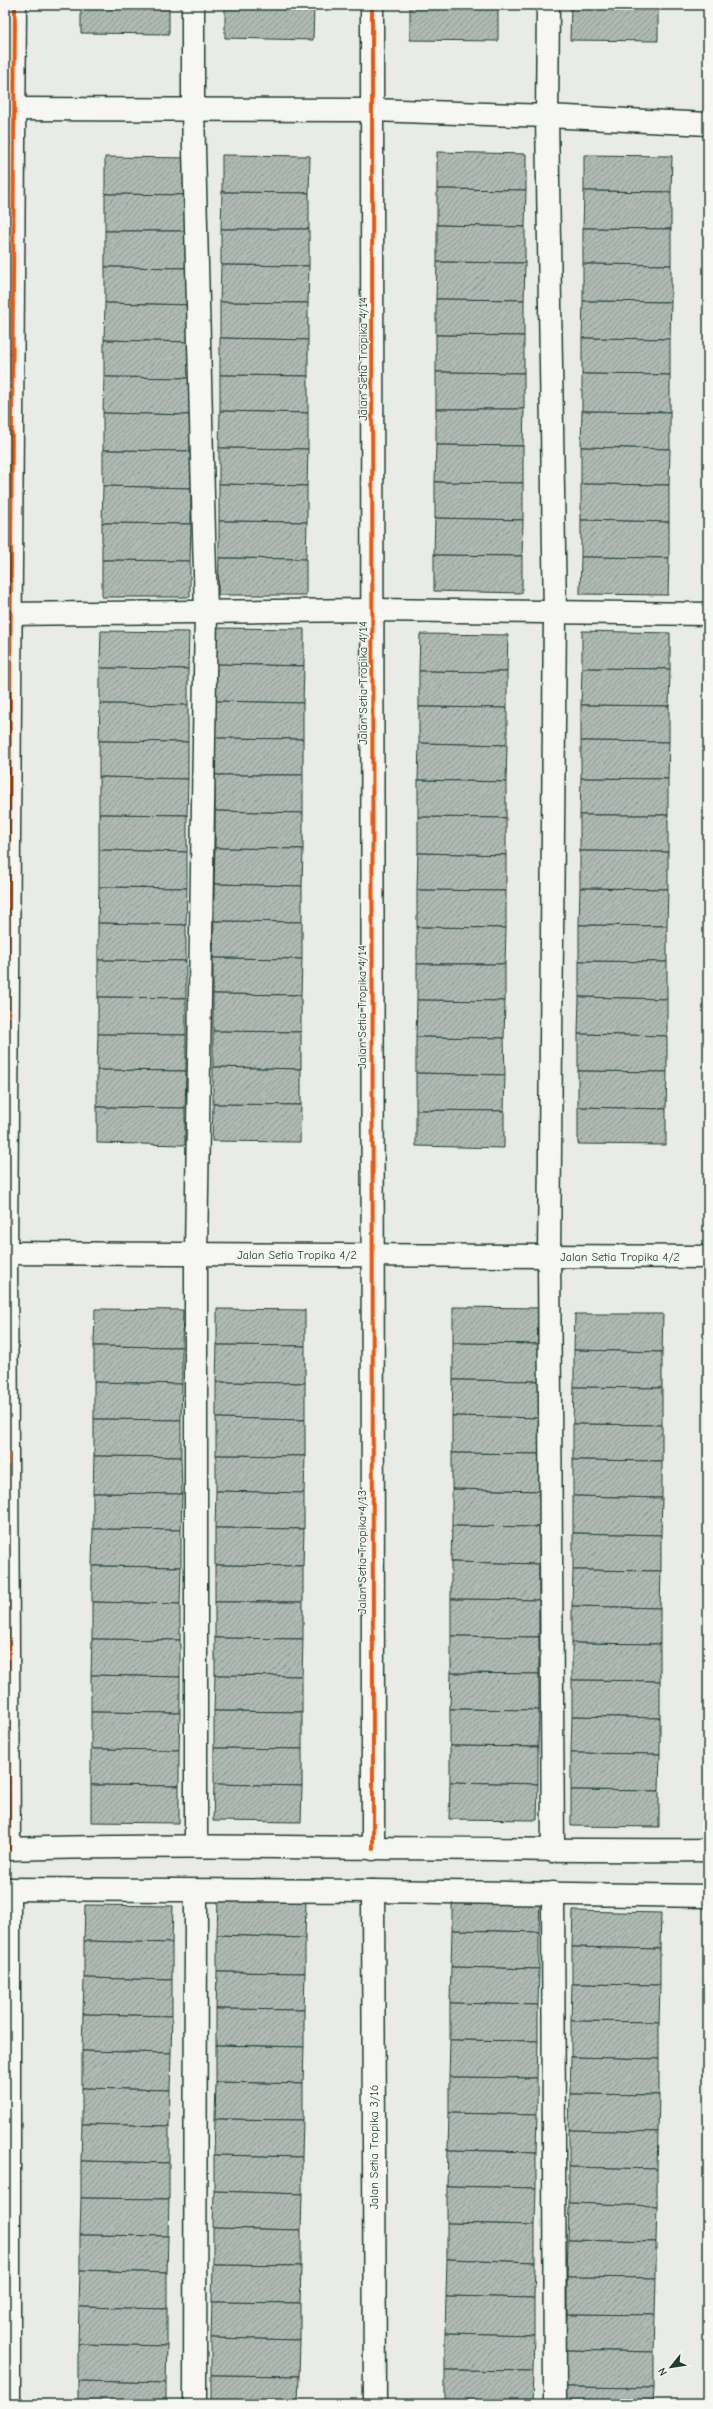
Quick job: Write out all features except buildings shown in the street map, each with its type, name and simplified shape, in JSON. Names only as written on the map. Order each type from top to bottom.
[{"type":"street","points":[[15,5],[9,109],[6,1253],[7,1849],[196,1846],[553,1851],[708,1850]]},
{"type":"street","points":[[193,5],[192,110],[206,612],[196,1254],[196,1846]]},
{"type":"street","name":"Jalan Setia Tropika 4/14","points":[[372,5],[372,1255]]},
{"type":"street","points":[[548,5],[547,116],[555,614],[549,1256],[553,1851]]},
{"type":"street","points":[[9,109],[372,110],[547,116],[708,124]]},
{"type":"street","points":[[8,614],[373,610],[555,614],[708,614]]},
{"type":"street","name":"Jalan Setia Tropika 4/2","points":[[6,1253],[708,1257]]},
{"type":"street","name":"Jalan Setia Tropika 4/13","points":[[372,1255],[373,1849]]},
{"type":"street","points":[[9,2404],[7,1890],[373,1891],[708,1896]]},
{"type":"street","points":[[195,2404],[196,1891]]},
{"type":"street","name":"Jalan Setia Tropika 3/16","points":[[373,1891],[375,2404]]},
{"type":"street","points":[[553,1894],[556,2404]]},
{"type":"cycle path","points":[[9,1849],[6,1253],[15,5]]},
{"type":"cycle path","points":[[372,5],[373,1849]]}]
